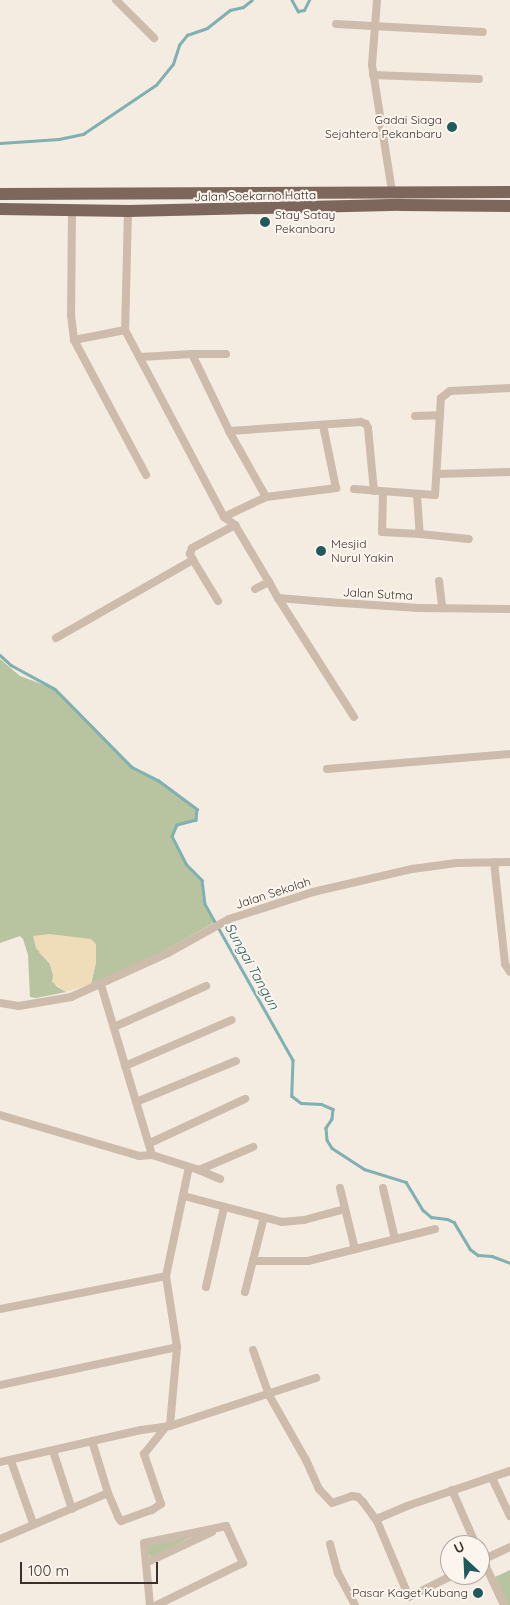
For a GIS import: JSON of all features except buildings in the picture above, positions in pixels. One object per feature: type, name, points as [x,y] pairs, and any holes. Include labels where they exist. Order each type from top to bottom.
[{"type":"main road","name":"Jalan Soekarno Hatta","points":[[0,194],[510,192]]},
{"type":"main road","points":[[266,193],[267,209]]},
{"type":"main road","name":"Jalan Soekarno Hatta","points":[[0,209],[128,211],[401,205],[510,206]]},
{"type":"street","points":[[116,0],[154,38]]},
{"type":"street","points":[[377,0],[374,26],[373,75],[392,191]]},
{"type":"street","points":[[336,24],[483,32]]},
{"type":"street","points":[[373,75],[479,79]]},
{"type":"street","points":[[72,210],[71,315],[74,340],[146,475]]},
{"type":"street","points":[[128,211],[125,330],[224,517],[235,525],[278,598],[354,717]]},
{"type":"street","points":[[74,340],[125,330]]},
{"type":"street","points":[[192,354],[229,431],[266,497]]},
{"type":"street","points":[[140,357],[226,354]]},
{"type":"street","points":[[354,489],[435,495],[441,398],[444,394],[468,389],[510,388]]},
{"type":"street","points":[[415,416],[440,415]]},
{"type":"street","points":[[224,517],[266,497],[336,488],[323,424]]},
{"type":"street","points":[[229,431],[323,424],[366,424],[379,492],[382,532],[469,539]]},
{"type":"street","points":[[437,474],[510,472]]},
{"type":"street","points":[[417,495],[420,534]]},
{"type":"street","points":[[218,601],[190,554],[192,548],[235,525]]},
{"type":"street","points":[[56,638],[193,560]]},
{"type":"street","points":[[439,581],[442,607]]},
{"type":"street","points":[[255,588],[269,582]]},
{"type":"street","name":"Jalan Sutma","points":[[278,598],[400,607],[510,608]]},
{"type":"street","points":[[327,769],[510,754]]},
{"type":"street","points":[[494,862],[505,964],[510,972]]},
{"type":"street","name":"Jalan Sekolah","points":[[0,1004],[19,1006],[71,997],[168,952],[229,919],[313,892],[383,875],[457,863],[510,862]]},
{"type":"street","points":[[101,984],[124,1066],[150,1142],[152,1155]]},
{"type":"street","points":[[114,1027],[206,986]]},
{"type":"street","points":[[124,1066],[232,1020]]},
{"type":"street","points":[[136,1102],[236,1061]]},
{"type":"street","points":[[150,1142],[246,1099]]},
{"type":"street","points":[[0,1115],[138,1156],[152,1155],[199,1170],[220,1180]]},
{"type":"street","points":[[199,1170],[254,1147]]},
{"type":"street","points":[[92,1441],[108,1493],[121,1521],[132,1518],[161,1504],[144,1454],[168,1427],[177,1347],[166,1276],[189,1167]]},
{"type":"street","points":[[340,1188],[355,1249]]},
{"type":"street","points":[[383,1188],[394,1239]]},
{"type":"street","points":[[184,1196],[282,1222],[304,1220],[345,1209]]},
{"type":"street","points":[[206,1287],[224,1207]]},
{"type":"street","points":[[245,1292],[264,1217]]},
{"type":"street","points":[[253,1261],[308,1260],[435,1229]]},
{"type":"street","points":[[0,1309],[166,1276]]},
{"type":"street","points":[[0,1385],[177,1347]]},
{"type":"street","points":[[252,1350],[269,1395],[325,1498],[332,1503],[352,1496],[358,1497],[377,1521],[409,1597],[440,1582]]},
{"type":"street","points":[[0,1462],[92,1441],[168,1427],[316,1378]]},
{"type":"street","points":[[53,1451],[72,1509]]},
{"type":"street","points":[[11,1460],[33,1523]]},
{"type":"street","points":[[377,1521],[379,1518],[452,1490],[510,1471]]},
{"type":"street","points":[[492,1478],[510,1516]]},
{"type":"street","points":[[452,1490],[472,1535]]},
{"type":"street","points":[[0,1539],[33,1523],[108,1493]]},
{"type":"street","points":[[150,1605],[144,1543],[226,1526]]},
{"type":"street","points":[[146,1563],[226,1526]]},
{"type":"street","points":[[157,1605],[243,1563],[226,1526]]},
{"type":"street","points":[[330,1544],[338,1573],[355,1605]]},
{"type":"street","points":[[490,1555],[510,1547]]},
{"type":"street","points":[[490,1576],[504,1605]]},
{"type":"green space","points":[[0,659],[20,676],[55,689],[132,767],[158,780],[197,809],[196,820],[177,825],[172,836],[186,864],[202,880],[205,904],[215,922],[157,955],[91,984],[96,962],[39,952],[50,964],[56,986],[66,992],[36,998],[30,997],[28,955],[23,939],[20,936],[0,943]]},
{"type":"green space","points":[[191,1537],[159,1554],[150,1558],[147,1546]]},
{"type":"green space","points":[[510,1570],[510,1605],[508,1605],[495,1577]]},
{"type":"sand","points":[[50,934],[91,939],[96,944],[96,962],[91,984],[66,992],[52,982],[53,974],[50,964],[36,948],[33,936]]},
{"type":"waterway","points":[[0,143],[59,139],[83,134],[156,85],[173,64],[179,45],[187,35],[207,28],[230,10],[243,7],[252,0]]},
{"type":"waterway","points":[[292,0],[298,11],[304,10],[309,0]]},
{"type":"waterway","name":"Sungai Tangun","points":[[0,655],[11,665],[55,689],[132,767],[158,780],[197,809],[196,820],[177,825],[172,836],[186,864],[202,880],[205,904],[293,1060],[292,1096],[301,1103],[321,1104],[333,1109],[332,1119],[326,1128],[327,1140],[332,1148],[364,1169],[406,1182],[423,1210],[431,1217],[454,1222],[470,1249],[478,1255],[492,1256],[510,1263]]},
{"type":"place","name":"Gadai Siaga Sejahtera Pekanbaru","points":[[452,127]]},
{"type":"place","name":"Stay Satay Pekanbaru","points":[[265,222]]},
{"type":"place","name":"Mesjid Nurul Yakin","points":[[321,551]]},
{"type":"place","name":"Pasar Kaget Kubang","points":[[478,1593]]}]
